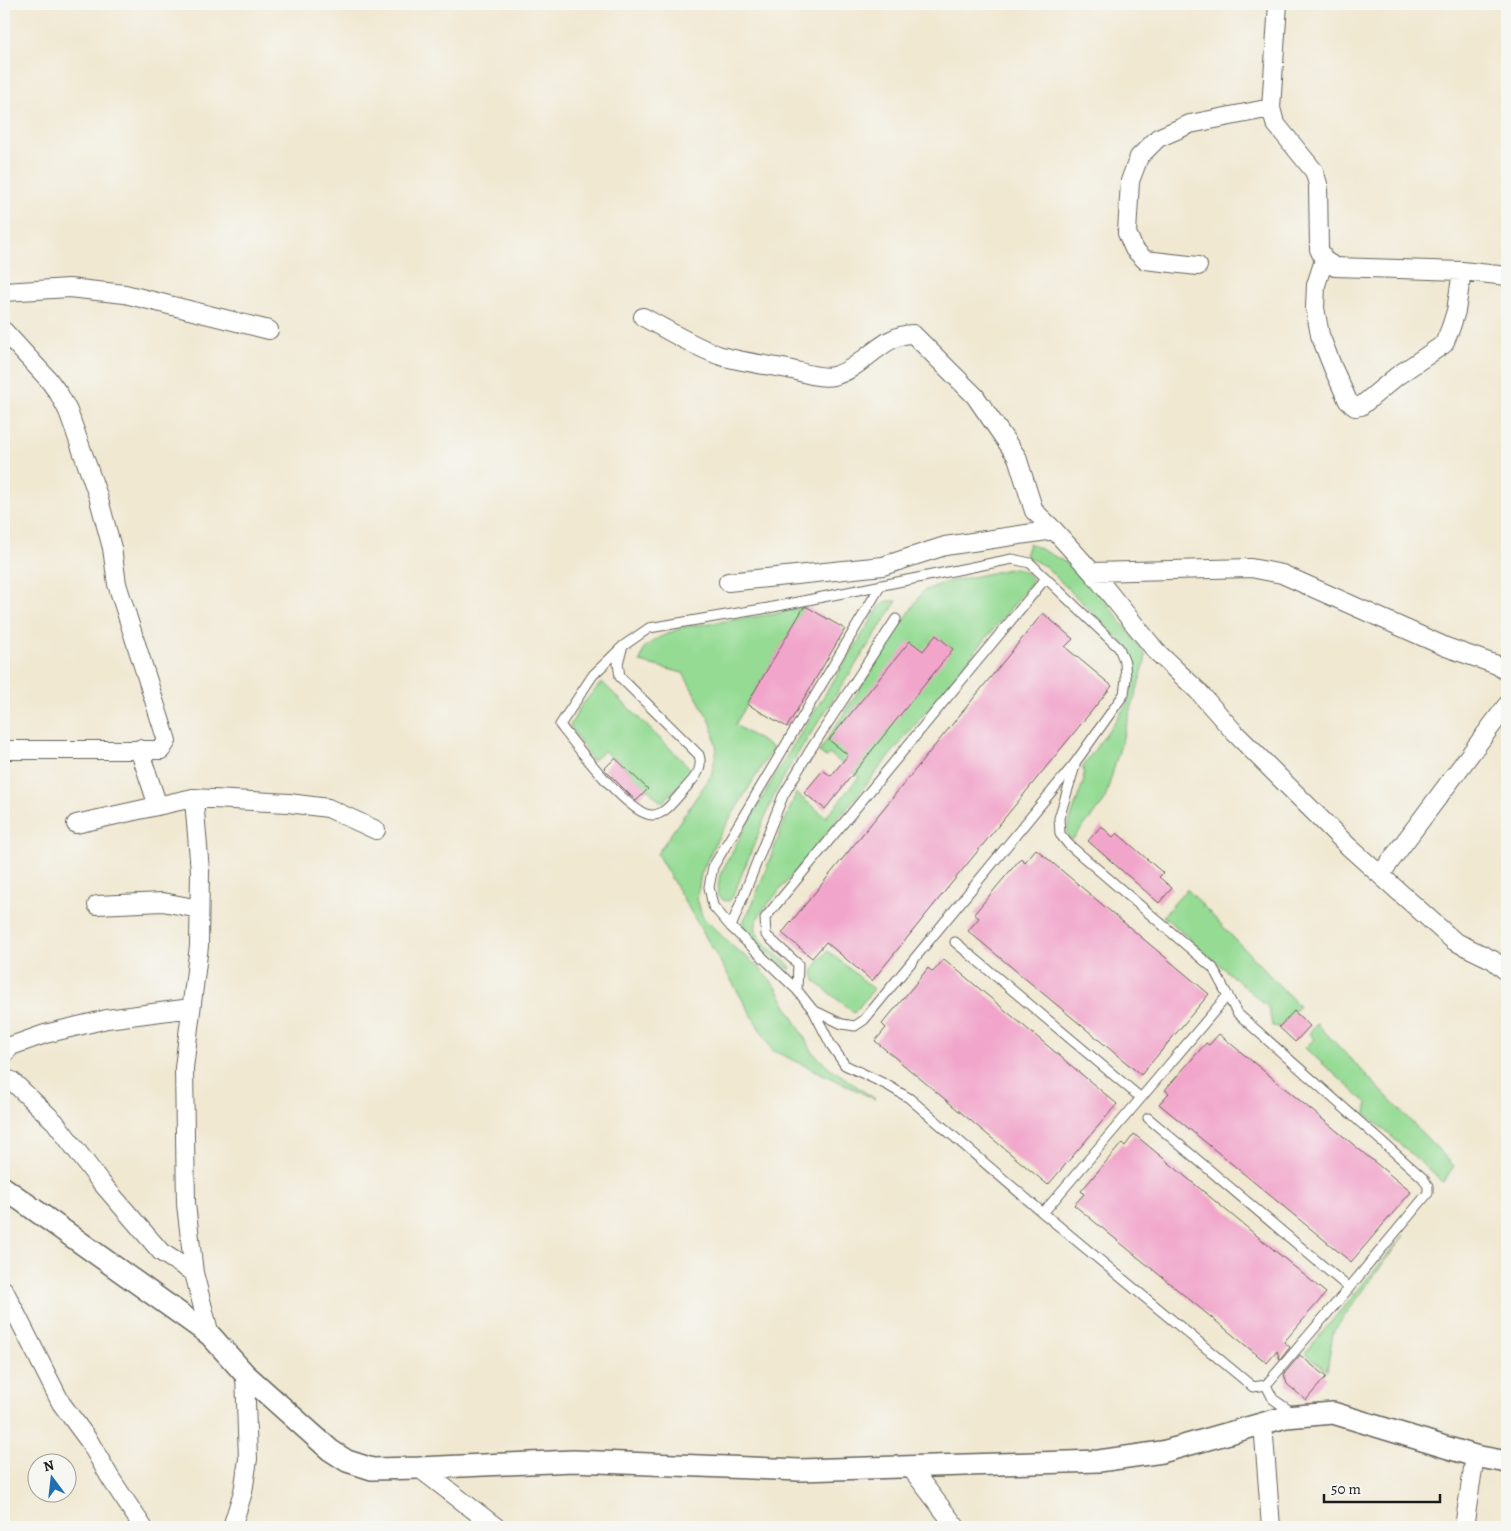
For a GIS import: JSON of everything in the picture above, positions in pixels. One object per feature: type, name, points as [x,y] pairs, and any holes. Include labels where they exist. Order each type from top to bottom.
[{"type":"street","points":[[1278,4],[1271,108],[1275,123],[1314,171],[1318,184],[1320,249],[1324,260],[1335,267],[1462,271],[1507,276]]},
{"type":"street","points":[[1198,266],[1146,260],[1134,249],[1127,233],[1130,181],[1139,157],[1158,138],[1190,124],[1271,108]]},
{"type":"street","points":[[1324,260],[1316,285],[1315,308],[1320,335],[1348,401],[1355,407],[1361,406],[1397,376],[1444,344],[1456,311],[1462,271]]},
{"type":"street","points":[[4,292],[70,288],[125,294],[269,330]]},
{"type":"street","points":[[643,317],[688,341],[720,355],[817,375],[833,376],[849,368],[895,338],[903,334],[913,334],[975,396],[1017,457],[1034,511],[1092,572],[1156,651],[1198,690],[1235,733],[1342,840],[1380,875],[1454,941],[1493,960],[1507,972]]},
{"type":"street","points":[[4,331],[48,379],[68,410],[98,496],[112,548],[117,584],[167,741],[161,750],[4,750]]},
{"type":"street","points":[[728,582],[883,566],[945,546],[1054,530]]},
{"type":"street","points":[[1092,572],[1251,568],[1282,574],[1446,647],[1497,665],[1507,672]]},
{"type":"street","points":[[1380,875],[1507,705]]},
{"type":"street","points":[[140,749],[158,806]]},
{"type":"street","points":[[193,798],[196,811],[199,863],[199,946],[184,1068],[186,1204],[194,1273],[210,1335]]},
{"type":"street","points":[[76,824],[193,798],[290,803],[328,808],[376,830]]},
{"type":"street","points":[[98,905],[164,902],[199,909]]},
{"type":"street","points":[[4,1054],[11,1046],[45,1034],[107,1019],[191,1008]]},
{"type":"street","points":[[4,1078],[12,1081],[55,1122],[99,1180],[161,1252],[194,1273]]},
{"type":"street","points":[[4,1188],[210,1335],[245,1374],[330,1450],[347,1461],[372,1468],[419,1468],[573,1461],[800,1470],[1099,1461],[1162,1452],[1286,1417],[1333,1413],[1475,1456],[1507,1462]]},
{"type":"street","points":[[4,1290],[62,1404],[89,1441],[111,1479],[143,1527]]},
{"type":"street","points":[[232,1527],[243,1492],[248,1459],[245,1374]]},
{"type":"street","points":[[1263,1424],[1271,1527]]},
{"type":"street","points":[[1464,1527],[1475,1456]]},
{"type":"street","points":[[910,1467],[956,1527]]},
{"type":"street","points":[[419,1468],[496,1527]]},
{"type":"lane","points":[[623,646],[618,663],[620,677],[699,755],[702,764],[698,773],[667,808],[654,815],[640,812],[595,770],[560,726],[592,675],[623,646],[649,628],[768,608],[1012,560],[1030,563],[1119,648],[1125,663],[1126,679],[1124,694],[1075,763],[864,1020],[855,1026],[842,1024],[813,1010]]},
{"type":"lane","points":[[797,990],[798,964],[766,935],[765,918],[1046,578]]},
{"type":"lane","points":[[881,585],[713,866],[709,887],[713,906],[731,927],[797,990],[813,1010],[831,1045],[846,1065],[909,1098],[1043,1213],[1253,1387],[1266,1385],[1428,1193],[1428,1186],[1423,1178],[1237,1013],[1213,968],[1068,844],[1060,834],[1059,818],[1075,763]]},
{"type":"lane","points":[[731,927],[784,796],[809,752],[896,619]]},
{"type":"lane","points":[[955,942],[1141,1098]]},
{"type":"lane","points":[[1043,1213],[1228,995]]},
{"type":"lane","points":[[1148,1118],[1349,1288]]},
{"type":"lane","points":[[1266,1385],[1273,1399],[1297,1416]]},
{"type":"green space","points":[[1029,543],[1084,572],[1145,654],[1145,662],[1104,802],[1072,840],[1068,837],[1067,829],[1084,780],[1083,766],[1128,703],[1134,676],[1132,660],[1128,649],[1120,640],[1045,566],[1025,556]]},
{"type":"green space","points":[[1014,568],[1025,572],[1033,581],[760,914],[756,925],[757,934],[771,950],[791,967],[789,970],[746,933],[744,923],[796,793],[826,817],[859,777],[830,754],[826,757],[819,752],[923,591],[944,583]]},
{"type":"green space","points":[[887,601],[897,601],[791,764],[774,795],[733,896],[729,901],[723,900],[717,894],[720,875],[741,835],[781,765],[880,606]]},
{"type":"green space","points":[[805,606],[735,725],[773,748],[715,843],[701,874],[697,898],[702,916],[732,946],[759,967],[776,987],[813,1053],[830,1068],[875,1099],[772,1050],[657,854],[711,776],[717,750],[711,723],[683,673],[640,662],[644,648],[656,639],[683,627],[775,614]]},
{"type":"green space","points":[[602,682],[693,771],[662,803],[615,758],[613,760],[604,751],[592,761],[570,726],[580,707]]},
{"type":"green space","points":[[1187,889],[1299,1006],[1279,1027],[1272,1026],[1269,1008],[1163,916]]},
{"type":"green space","points":[[828,951],[874,989],[854,1013],[816,982],[813,973],[814,969]]},
{"type":"green space","points":[[1317,1024],[1454,1166],[1443,1182],[1366,1114],[1367,1103],[1305,1048],[1314,1039],[1309,1033]]},
{"type":"green space","points":[[1404,1235],[1333,1332],[1327,1371],[1305,1353]]},
{"type":"building","points":[[804,607],[845,629],[787,727],[747,704]]},
{"type":"building","points":[[1043,613],[1073,639],[1065,647],[1112,686],[872,981],[826,942],[812,958],[782,933]]},
{"type":"building","points":[[936,635],[953,649],[825,809],[804,793],[823,770],[831,776],[848,755],[829,740],[910,641],[923,651]]},
{"type":"building","points":[[615,758],[648,789],[636,801],[604,769]]},
{"type":"building","points":[[1101,826],[1113,837],[1117,833],[1163,873],[1159,877],[1172,888],[1159,903],[1088,841]]},
{"type":"building","points":[[1036,849],[1209,994],[1141,1075],[968,931],[979,918],[974,914],[1021,858],[1025,862]]},
{"type":"building","points":[[944,959],[1117,1104],[1048,1185],[875,1041],[886,1028],[882,1024],[928,968],[933,972]]},
{"type":"building","points":[[1294,1011],[1310,1026],[1295,1042],[1279,1027]]},
{"type":"building","points":[[1219,1034],[1411,1192],[1351,1262],[1159,1104],[1169,1093],[1165,1090],[1206,1043],[1209,1045]]},
{"type":"building","points":[[1134,1134],[1326,1293],[1284,1342],[1290,1347],[1280,1360],[1277,1351],[1267,1363],[1074,1205],[1084,1194],[1081,1191],[1122,1143],[1125,1146]]},
{"type":"building","points":[[1300,1355],[1326,1377],[1306,1400],[1287,1384],[1284,1374]]}]
